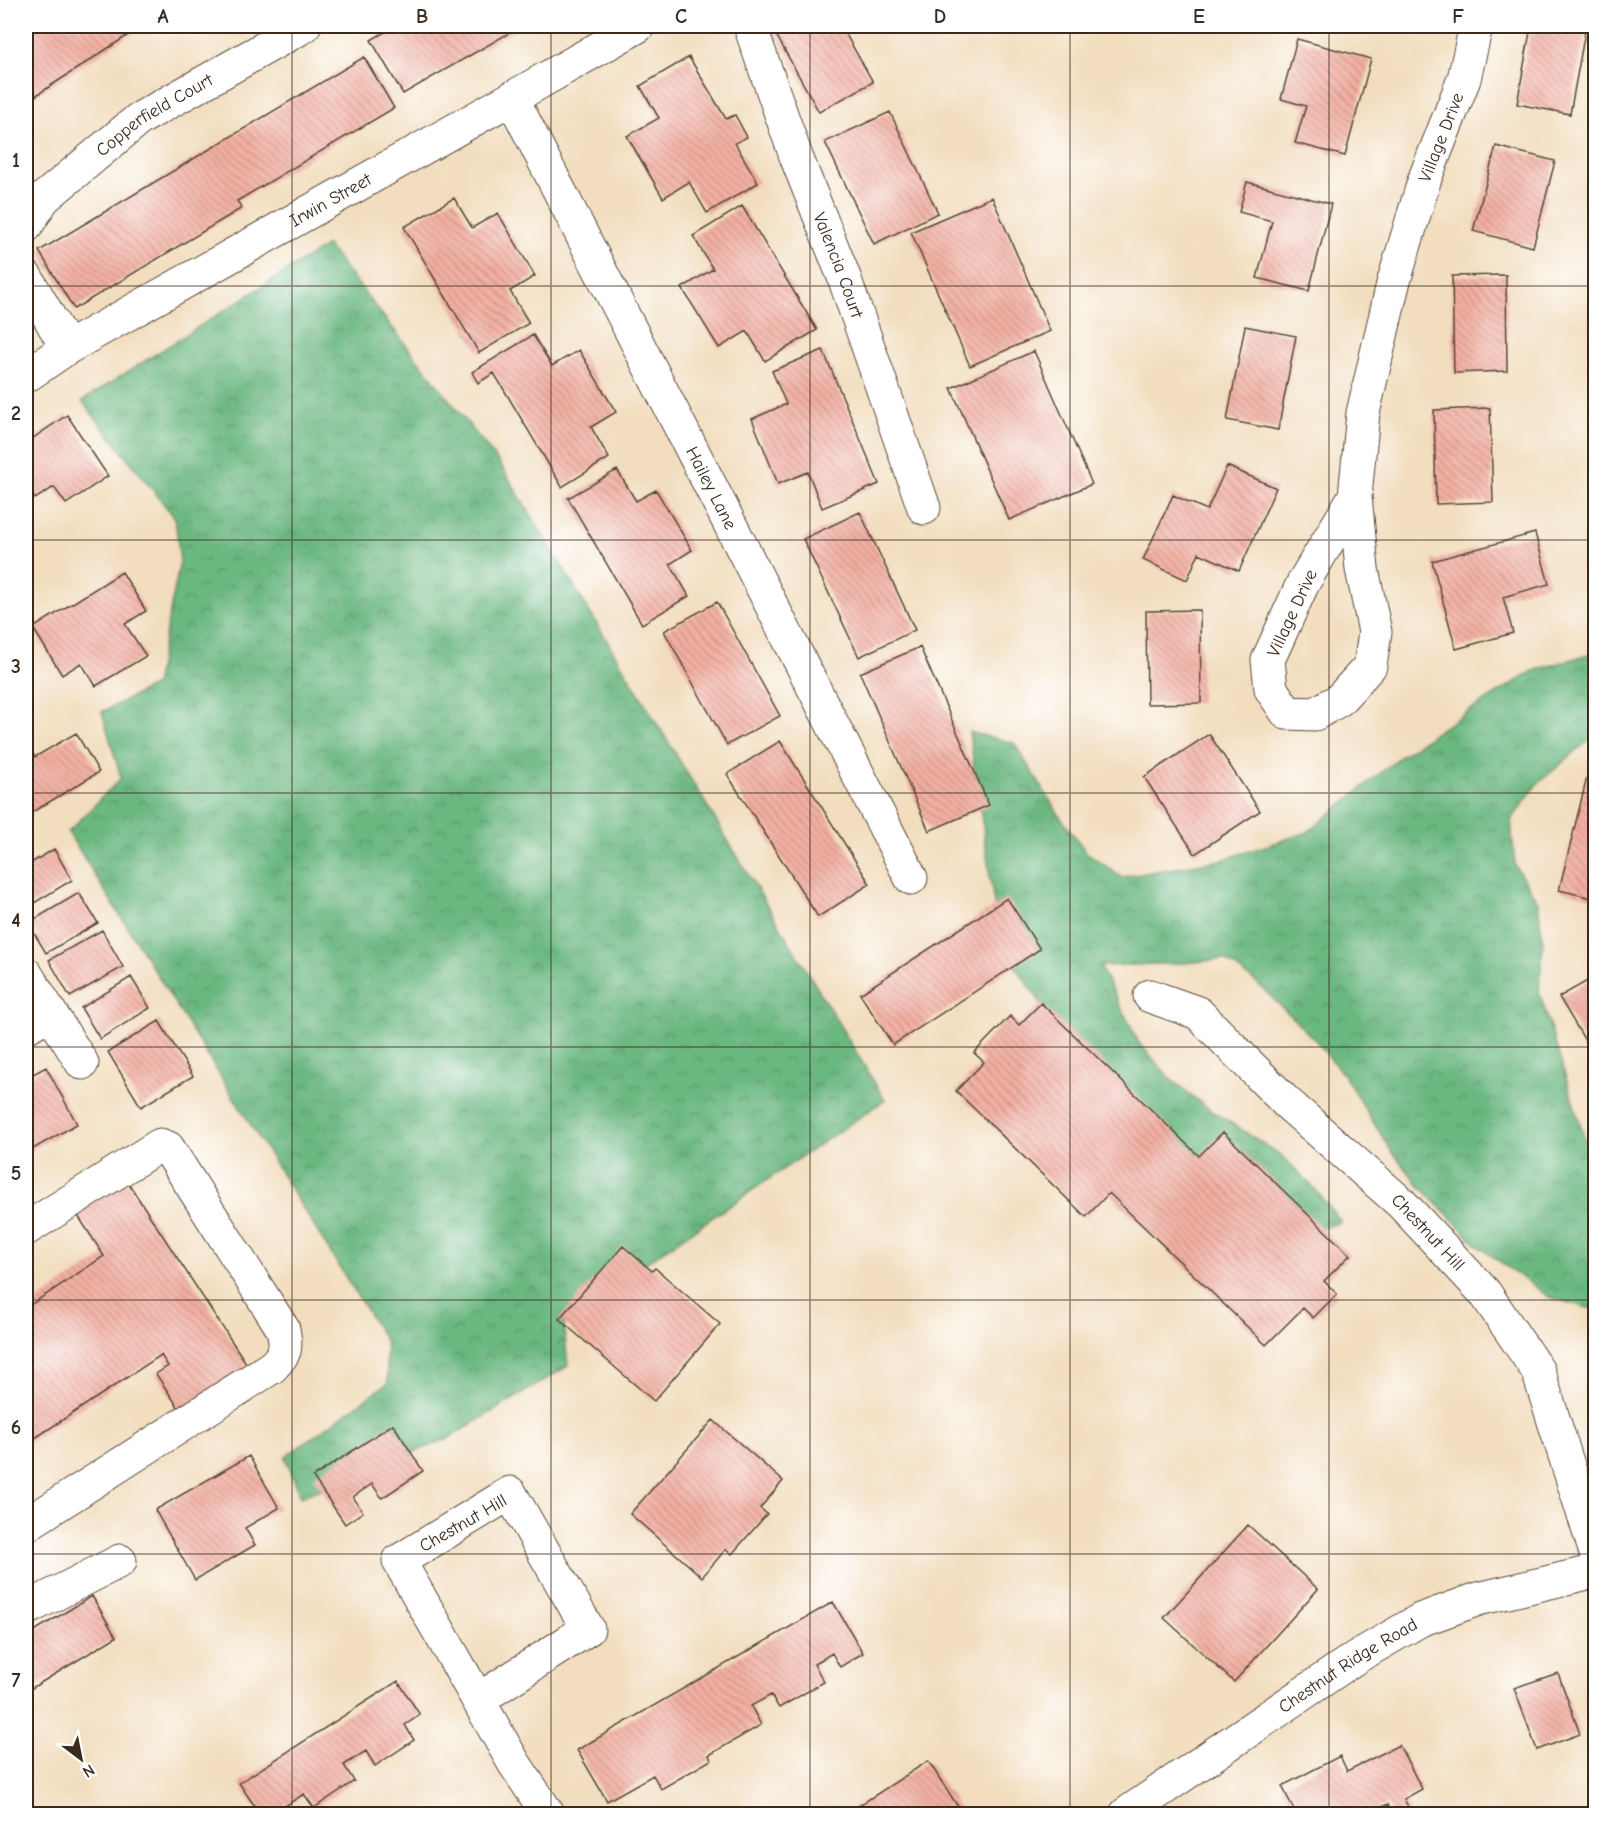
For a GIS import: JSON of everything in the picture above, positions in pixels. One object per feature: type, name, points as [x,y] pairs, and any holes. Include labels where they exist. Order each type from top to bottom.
[{"type":"street","name":"Copperfield Court","points":[[26,226],[44,198],[139,119],[304,26]]},
{"type":"street","name":"Irwin Street","points":[[26,376],[67,348],[638,26]]},
{"type":"street","name":"Valencia Court","points":[[750,26],[797,159],[844,277],[924,508]]},
{"type":"street","name":"Village Drive","points":[[1355,496],[1303,583],[1268,660],[1271,690],[1287,713],[1315,714],[1339,700],[1371,666],[1375,632],[1362,570],[1355,496],[1363,413],[1393,284],[1425,178],[1464,79],[1476,26]]},
{"type":"street","name":"Hailey Lane","points":[[512,98],[910,878]]},
{"type":"street","points":[[26,277],[67,348]]},
{"type":"street","points":[[26,974],[38,1020],[82,1063]]},
{"type":"street","name":"Chestnut Hill","points":[[1150,996],[1198,1013],[1286,1102],[1401,1203],[1485,1293],[1538,1371],[1596,1553]]},
{"type":"street","points":[[26,1229],[160,1145],[168,1148],[283,1329],[286,1344],[283,1356],[272,1367],[26,1525]]},
{"type":"street","name":"Chestnut Hill","points":[[478,1700],[588,1629],[510,1493],[399,1561],[478,1700],[514,1763],[548,1815]]},
{"type":"street","points":[[26,1609],[120,1561]]},
{"type":"street","name":"Chestnut Ridge Road","points":[[1126,1815],[1355,1658],[1420,1620],[1478,1599],[1596,1571]]},
{"type":"green space","points":[[327,245],[500,464],[885,1100],[563,1319],[568,1366],[447,1439],[301,1497],[285,1457],[388,1383],[385,1340],[68,832],[121,778],[102,712],[155,685],[180,562],[175,518],[82,401]]},
{"type":"green space","points":[[1595,652],[1595,735],[1536,785],[1511,821],[1515,866],[1538,902],[1543,944],[1539,991],[1595,1172],[1595,1307],[1592,1309],[1549,1297],[1478,1246],[1419,1185],[1390,1149],[1345,1077],[1318,1043],[1257,983],[1224,959],[1100,966],[1139,1043],[1171,1079],[1206,1107],[1281,1155],[1314,1188],[1341,1222],[1301,1235],[1227,1183],[1058,1027],[1000,945],[969,732],[1014,743],[1061,818],[1086,852],[1122,877],[1222,860],[1308,832],[1401,756],[1533,671]]},
{"type":"building","points":[[27,26],[142,26],[26,102]]},
{"type":"building","points":[[395,26],[521,26],[403,94],[371,40]]},
{"type":"building","points":[[784,26],[841,26],[873,82],[819,112],[774,31]]},
{"type":"building","points":[[1531,26],[1586,26],[1570,114],[1517,104]]},
{"type":"building","points":[[1297,39],[1371,59],[1345,156],[1295,143],[1306,106],[1281,99]]},
{"type":"building","points":[[364,57],[394,108],[237,201],[242,208],[74,309],[39,251]]},
{"type":"building","points":[[689,57],[726,119],[735,115],[747,137],[735,143],[758,183],[707,213],[689,182],[663,198],[627,136],[659,118],[640,86]]},
{"type":"building","points":[[890,112],[938,213],[874,244],[825,142]]},
{"type":"building","points":[[1496,146],[1555,161],[1533,247],[1473,231]]},
{"type":"building","points":[[1247,182],[1331,204],[1309,291],[1257,278],[1272,221],[1239,212]]},
{"type":"building","points":[[992,197],[1050,331],[970,366],[911,232]]},
{"type":"building","points":[[454,198],[472,228],[498,213],[535,276],[510,291],[529,323],[479,353],[404,227]]},
{"type":"building","points":[[742,206],[817,330],[765,361],[747,331],[719,348],[682,288],[713,269],[693,236]]},
{"type":"building","points":[[1506,275],[1507,371],[1454,373],[1452,276]]},
{"type":"building","points":[[1245,326],[1296,336],[1278,430],[1227,420]]},
{"type":"building","points":[[533,335],[552,366],[579,350],[616,412],[591,427],[609,458],[562,487],[494,373],[478,383],[472,372]]},
{"type":"building","points":[[823,350],[879,484],[822,508],[808,472],[778,484],[752,419],[786,404],[772,371]]},
{"type":"building","points":[[1034,351],[1092,484],[1009,520],[951,388]]},
{"type":"building","points":[[1490,408],[1493,502],[1436,504],[1434,410]]},
{"type":"building","points":[[67,415],[108,476],[66,504],[54,487],[35,499],[26,485],[26,443]]},
{"type":"building","points":[[1227,466],[1276,488],[1239,571],[1199,553],[1187,580],[1143,560],[1173,495],[1207,510]]},
{"type":"building","points":[[617,470],[636,501],[656,490],[692,550],[670,564],[689,596],[642,624],[568,498]]},
{"type":"building","points":[[860,512],[915,630],[859,657],[803,539]]},
{"type":"building","points":[[1535,533],[1549,584],[1503,597],[1513,633],[1456,649],[1432,561]]},
{"type":"building","points":[[122,572],[146,611],[125,624],[146,656],[96,686],[81,663],[62,675],[33,628]]},
{"type":"building","points":[[717,602],[780,716],[727,745],[664,631]]},
{"type":"building","points":[[1200,610],[1201,703],[1147,704],[1146,611]]},
{"type":"building","points":[[920,647],[989,805],[929,831],[860,673]]},
{"type":"building","points":[[76,733],[99,772],[26,816],[26,746],[35,757]]},
{"type":"building","points":[[1209,734],[1260,811],[1195,854],[1144,777]]},
{"type":"building","points":[[780,741],[870,884],[818,917],[727,774]]},
{"type":"building","points":[[1596,746],[1596,899],[1559,890]]},
{"type":"building","points":[[54,849],[72,880],[26,908],[26,866]]},
{"type":"building","points":[[79,893],[98,923],[46,953],[28,923]]},
{"type":"building","points":[[1007,898],[1040,949],[893,1045],[860,994]]},
{"type":"building","points":[[102,930],[123,967],[70,997],[49,960]]},
{"type":"building","points":[[1596,976],[1596,1059],[1559,997]]},
{"type":"building","points":[[131,977],[150,1008],[100,1039],[81,1008]]},
{"type":"building","points":[[1041,1003],[1199,1156],[1223,1132],[1350,1255],[1324,1281],[1337,1294],[1313,1318],[1303,1308],[1266,1345],[1109,1193],[1086,1217],[956,1091],[984,1062],[974,1053],[1010,1016],[1019,1025]]},
{"type":"building","points":[[159,1021],[193,1076],[141,1107],[108,1052]]},
{"type":"building","points":[[46,1067],[77,1124],[26,1153],[26,1078]]},
{"type":"building","points":[[123,1175],[248,1366],[180,1410],[156,1374],[168,1366],[161,1355],[26,1444],[26,1308],[104,1256],[73,1208]]},
{"type":"building","points":[[623,1246],[652,1271],[655,1268],[720,1324],[654,1401],[559,1319]]},
{"type":"building","points":[[713,1420],[783,1481],[760,1508],[767,1514],[732,1554],[726,1549],[702,1577],[630,1514]]},
{"type":"building","points":[[393,1424],[423,1471],[382,1498],[372,1484],[353,1497],[363,1512],[345,1524],[313,1477]]},
{"type":"building","points":[[249,1456],[279,1508],[245,1528],[255,1545],[195,1580],[155,1510]]},
{"type":"building","points":[[1248,1525],[1318,1589],[1234,1682],[1164,1618]]},
{"type":"building","points":[[92,1596],[116,1637],[27,1691],[26,1636]]},
{"type":"building","points":[[833,1602],[863,1653],[840,1667],[832,1653],[814,1664],[824,1682],[779,1708],[771,1695],[751,1706],[761,1725],[709,1755],[711,1760],[661,1789],[653,1775],[607,1801],[577,1750]]},
{"type":"building","points":[[1558,1673],[1580,1734],[1537,1750],[1514,1688]]},
{"type":"building","points":[[398,1681],[420,1715],[405,1725],[414,1740],[375,1766],[366,1751],[344,1765],[354,1781],[314,1808],[304,1794],[280,1809],[284,1814],[260,1814],[239,1783]]},
{"type":"building","points":[[1399,1745],[1422,1789],[1404,1799],[1410,1811],[1402,1814],[1393,1814],[1388,1804],[1367,1814],[1296,1814],[1282,1786],[1340,1756],[1347,1771]]},
{"type":"building","points":[[928,1761],[963,1814],[846,1814]]}]
